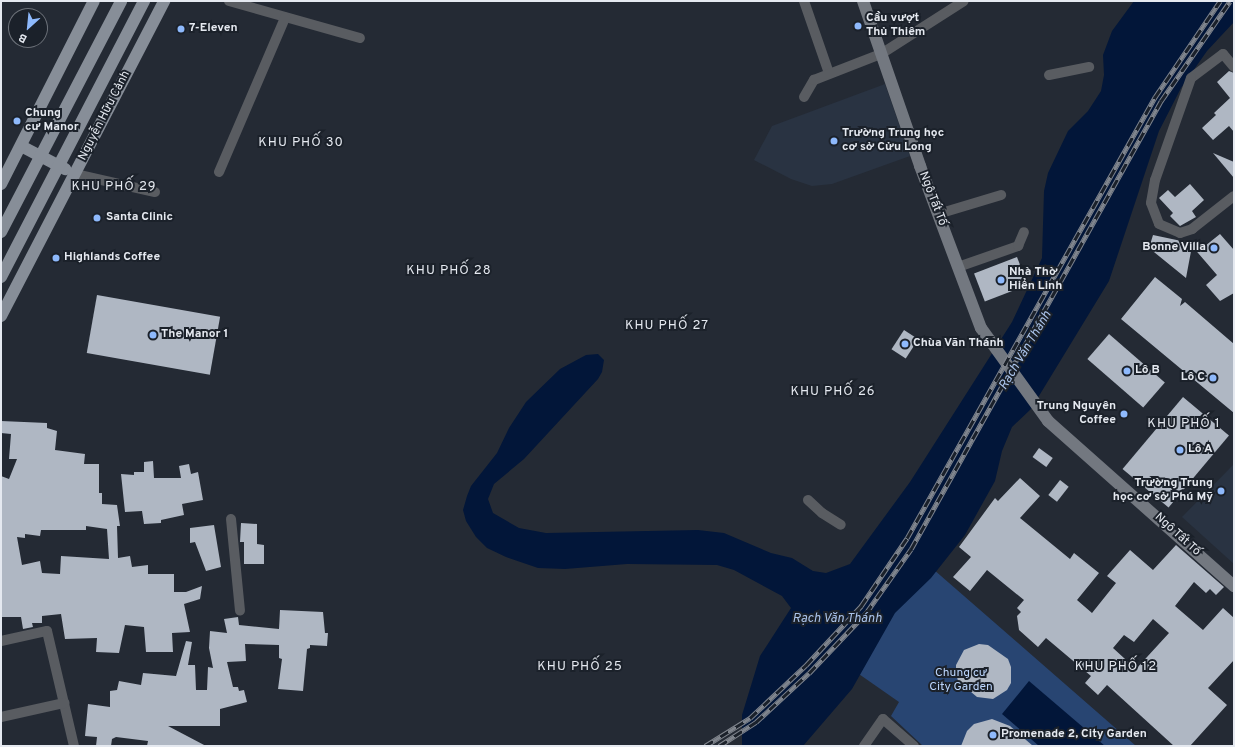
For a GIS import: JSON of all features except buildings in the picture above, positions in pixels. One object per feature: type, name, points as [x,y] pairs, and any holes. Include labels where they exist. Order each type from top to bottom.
[{"type":"main road","points":[[1,184],[94,1]]},
{"type":"main road","points":[[1,232],[121,1]]},
{"type":"main road","name":"Nguyễn Hữu Cảnh","points":[[1,277],[144,1]]},
{"type":"main road","name":"Nguyễn Hữu Cảnh","points":[[1,316],[164,1]]},
{"type":"main road","points":[[21,146],[75,174]]},
{"type":"street","points":[[229,1],[360,38]]},
{"type":"street","points":[[804,1],[829,73]]},
{"type":"street","name":"Ngô Tất Tố","points":[[862,1],[938,214],[981,328],[1048,421],[1234,586]]},
{"type":"street","points":[[804,97],[814,80],[881,54],[964,1]]},
{"type":"street","points":[[219,172],[285,18]]},
{"type":"street","points":[[1234,67],[1223,54],[1191,78],[1155,180],[1151,203],[1159,224],[1180,233],[1192,229],[1234,196]]},
{"type":"street","points":[[1049,75],[1089,67]]},
{"type":"street","points":[[75,174],[155,192]]},
{"type":"street","points":[[938,214],[1001,195]]},
{"type":"street","points":[[958,267],[1018,246],[1024,232]]},
{"type":"street","points":[[808,500],[822,513],[841,525]]},
{"type":"street","points":[[231,519],[240,611]]},
{"type":"street","points":[[1,641],[47,631],[74,746]]},
{"type":"street","points":[[1,717],[64,703]]},
{"type":"street","points":[[864,746],[883,719],[914,746]]},
{"type":"shaded area","name":"Trường Trung học cơ sở Cửu Long","points":[[885,84],[910,156],[832,184],[812,186],[791,179],[754,160],[772,126]]},
{"type":"shaded area","name":"Trường Trung học cơ sở Phú Mỹ","points":[[1234,464],[1234,564],[1182,517]]},
{"type":"green space","name":"Chung cư City Garden","points":[[933,569],[1136,746],[923,746],[891,716],[899,702],[846,665]]},
{"type":"water","name":"Rạch Văn Thánh","points":[[1134,1],[1234,1],[1234,22],[1207,51],[1181,88],[1159,131],[1109,281],[1031,409],[1012,427],[1002,451],[995,481],[965,535],[931,578],[895,613],[852,689],[803,746],[742,746],[742,715],[760,656],[791,608],[782,596],[734,570],[717,565],[627,564],[565,569],[538,568],[506,557],[487,548],[476,537],[466,521],[463,510],[467,496],[471,486],[497,453],[509,428],[526,402],[560,369],[586,355],[598,354],[604,360],[602,372],[598,379],[524,459],[494,484],[488,499],[493,513],[519,528],[546,533],[698,530],[724,533],[771,553],[792,558],[813,571],[826,573],[850,564],[910,482],[1012,322],[1042,258],[1044,191],[1048,173],[1068,131],[1088,111],[1101,91],[1104,75],[1103,55],[1112,31]]},
{"type":"water","points":[[1029,681],[1105,746],[1039,746],[1002,714]]},
{"type":"railway","points":[[705,746],[750,718],[806,665],[861,606],[907,538],[1155,97],[1220,1]]},
{"type":"railway","points":[[719,746],[756,722],[809,673],[866,613],[911,549],[1161,101],[1230,1]]},
{"type":"place","name":"Cầu vượt Thủ Thiêm","points":[[858,26]]},
{"type":"place","name":"7-Eleven","points":[[181,29]]},
{"type":"place","name":"Chung cư Manor","points":[[17,121]]},
{"type":"place","name":"Trường Trung học cơ sở Cửu Long","points":[[834,141]]},
{"type":"place","name":"Santa Clinic","points":[[97,218]]},
{"type":"place","name":"Bonne Villa","points":[[1214,248]]},
{"type":"place","name":"Highlands Coffee","points":[[56,258]]},
{"type":"place","name":"Nhà Thờ Hiển Linh","points":[[1001,280]]},
{"type":"place","name":"The Manor 1","points":[[153,335]]},
{"type":"place","name":"Chùa Văn Thánh","points":[[905,344]]},
{"type":"place","name":"Lô B","points":[[1127,371]]},
{"type":"place","name":"Lô C","points":[[1213,378]]},
{"type":"place","name":"Trung Nguyên Coffee","points":[[1124,414]]},
{"type":"place","name":"Lô A","points":[[1180,450]]},
{"type":"place","name":"Trường Trung học cơ sở Phú Mỹ","points":[[1221,491]]},
{"type":"place","name":"Promenade 2, City Garden","points":[[993,735]]},
{"type":"district","name":"KHU PHỐ 30","points":[[301,143]]},
{"type":"district","name":"KHU PHỐ 29","points":[[114,187]]},
{"type":"district","name":"KHU PHỐ 28","points":[[449,271]]},
{"type":"district","name":"KHU PHỐ 27","points":[[667,326]]},
{"type":"district","name":"KHU PHỐ 26","points":[[833,392]]},
{"type":"district","name":"KHU PHỐ 1","points":[[1184,424]]},
{"type":"district","name":"KHU PHỐ 25","points":[[580,667]]},
{"type":"district","name":"KHU PHỐ 12","points":[[1116,667]]}]
